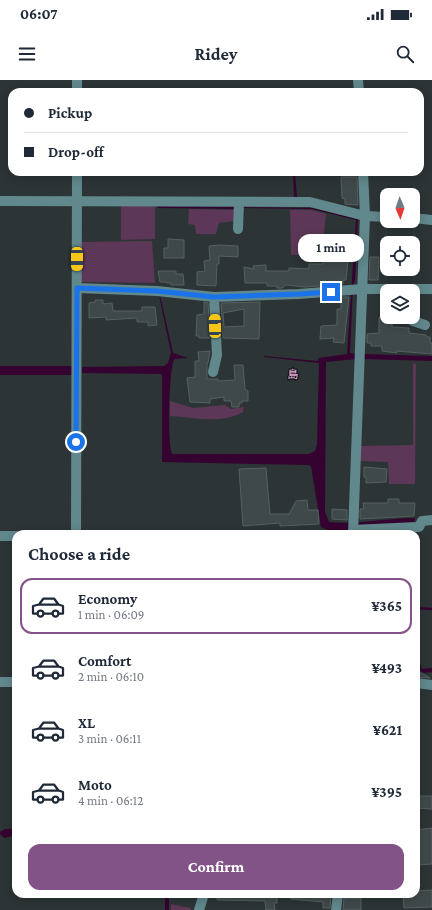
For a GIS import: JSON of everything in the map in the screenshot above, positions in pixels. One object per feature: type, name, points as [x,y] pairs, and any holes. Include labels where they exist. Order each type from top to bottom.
[{"type":"street","points":[[76,530],[78,176]]},
{"type":"street","points":[[353,530],[365,216],[363,176]]},
{"type":"street","points":[[0,201],[310,202],[365,216],[380,217]]},
{"type":"street","points":[[238,229],[239,202]]},
{"type":"street","points":[[420,219],[432,220]]},
{"type":"street","points":[[77,288],[157,291],[214,297],[380,289]]},
{"type":"street","points":[[420,290],[432,289]]},
{"type":"street","points":[[213,372],[217,355],[214,297]]},
{"type":"street","points":[[420,323],[425,325]]},
{"type":"street","points":[[379,530],[419,527],[422,521],[432,520]]},
{"type":"street","points":[[0,536],[12,536]]},
{"type":"street","points":[[0,682],[12,682]]},
{"type":"street","points":[[420,683],[432,685]]},
{"type":"street","points":[[199,910],[203,898]]},
{"type":"street","points":[[336,910],[338,898]]},
{"type":"shaded area","points":[[293,176],[295,176],[297,197],[294,197]]},
{"type":"shaded area","points":[[121,204],[155,205],[155,239],[121,240]]},
{"type":"shaded area","points":[[158,206],[235,207],[235,209],[158,208]]},
{"type":"shaded area","points":[[242,208],[313,208],[358,219],[350,353],[357,354],[357,359],[326,362],[325,512],[329,522],[350,523],[415,518],[414,522],[350,525],[348,530],[328,530],[321,527],[311,466],[308,465],[162,462],[161,374],[82,373],[82,367],[164,366],[168,363],[171,353],[160,295],[173,353],[188,358],[174,359],[172,366],[169,422],[170,447],[172,454],[309,454],[315,451],[317,444],[319,363],[264,356],[318,361],[319,358],[347,354],[356,220],[312,209]]},
{"type":"shaded area","points":[[189,209],[235,210],[235,221],[219,223],[216,234],[196,234],[195,225],[188,224]]},
{"type":"shaded area","points":[[290,210],[312,210],[326,214],[322,255],[291,255]]},
{"type":"shaded area","points":[[152,241],[155,283],[80,282],[80,242]]},
{"type":"shaded area","points":[[363,354],[432,356],[432,361],[363,359]]},
{"type":"shaded area","points":[[413,363],[416,364],[415,484],[389,484],[388,462],[358,461],[359,446],[413,445]]},
{"type":"shaded area","points":[[0,366],[72,366],[72,375],[0,375]]},
{"type":"shaded area","points":[[170,401],[193,408],[225,405],[231,409],[244,407],[243,412],[234,416],[216,419],[198,419],[170,416]]},
{"type":"shaded area","points":[[420,663],[422,669],[432,668],[432,672],[424,673],[420,671]]},
{"type":"shaded area","points":[[5,829],[12,829],[12,836],[4,838],[0,832]]},
{"type":"shaded area","points":[[165,898],[169,898],[169,910],[165,910]]},
{"type":"shaded area","points":[[171,904],[190,908],[191,910],[171,910]]},
{"type":"building","points":[[341,177],[357,177],[358,205],[345,204],[345,199],[342,198]]},
{"type":"building","points":[[168,239],[184,240],[184,258],[164,258],[164,248],[168,248]]},
{"type":"building","points":[[209,246],[238,246],[238,257],[219,256],[216,286],[197,285],[197,272],[205,271],[204,261],[210,260]]},
{"type":"building","points":[[323,252],[332,252],[332,258],[348,260],[346,280],[343,280],[343,284],[305,287],[286,285],[282,288],[277,288],[277,286],[267,286],[267,283],[245,283],[244,267],[254,269],[253,266],[266,265],[266,271],[289,271],[289,268],[309,269],[309,264],[323,264]]},
{"type":"building","points":[[370,257],[379,257],[378,280],[369,280]]},
{"type":"building","points":[[158,271],[176,271],[176,274],[183,274],[184,285],[171,285],[171,283],[160,282]]},
{"type":"building","points":[[341,297],[349,297],[344,343],[333,342],[334,338],[320,339],[321,326],[337,325],[337,309],[341,309]]},
{"type":"building","points":[[95,300],[103,300],[103,304],[112,303],[113,311],[142,311],[142,307],[155,307],[157,325],[148,326],[148,322],[137,322],[137,318],[106,320],[106,317],[89,318],[89,303],[95,302]]},
{"type":"building","points":[[204,302],[208,303],[210,338],[199,338],[199,336],[196,336],[197,315],[204,314]]},
{"type":"building","points":[[260,302],[259,339],[223,338],[221,303]],"holes":[[[244,309],[244,326],[224,327],[223,313]]]},
{"type":"building","points":[[379,317],[380,324],[392,324],[392,327],[409,328],[409,333],[426,335],[427,337],[430,337],[430,343],[432,343],[432,354],[382,351],[382,346],[371,346],[371,343],[367,343],[367,334],[379,333]]},
{"type":"building","points":[[210,351],[207,363],[207,379],[218,379],[218,381],[235,380],[234,365],[243,365],[245,389],[248,391],[248,401],[242,401],[242,403],[239,403],[239,407],[232,407],[231,401],[224,401],[224,397],[210,399],[210,403],[190,402],[187,378],[195,377],[195,361],[199,361],[198,352]]},
{"type":"building","points":[[364,467],[387,469],[386,482],[366,483],[366,477],[364,477]]},
{"type":"building","points":[[266,468],[270,514],[289,514],[296,501],[307,500],[308,510],[318,510],[319,524],[280,526],[280,523],[243,526],[239,469]]},
{"type":"building","points":[[388,499],[399,499],[399,503],[415,503],[414,516],[360,519],[360,509],[364,509],[363,503],[388,503]]},
{"type":"building","points":[[332,509],[347,510],[347,520],[332,519]]},
{"type":"building","points":[[420,673],[423,674],[430,678],[420,677]]},
{"type":"building","points":[[420,796],[432,796],[432,809],[420,808]]},
{"type":"building","points":[[432,828],[432,864],[420,865],[420,830]]},
{"type":"building","points":[[432,890],[432,907],[404,908],[403,898],[420,898],[420,891]]},
{"type":"building","points":[[217,898],[277,898],[277,903],[274,903],[275,910],[266,910],[265,901],[217,900]]},
{"type":"building","points":[[331,898],[330,908],[323,908],[323,902],[291,899]]},
{"type":"building","points":[[344,898],[361,898],[361,910],[343,910]]},
{"type":"waterway","points":[[420,608],[432,609]]},
{"type":"district","name":"島","points":[[293,374]]},
{"type":"route","points":[[76,442],[77,288],[157,291],[214,297],[331,292]]}]
